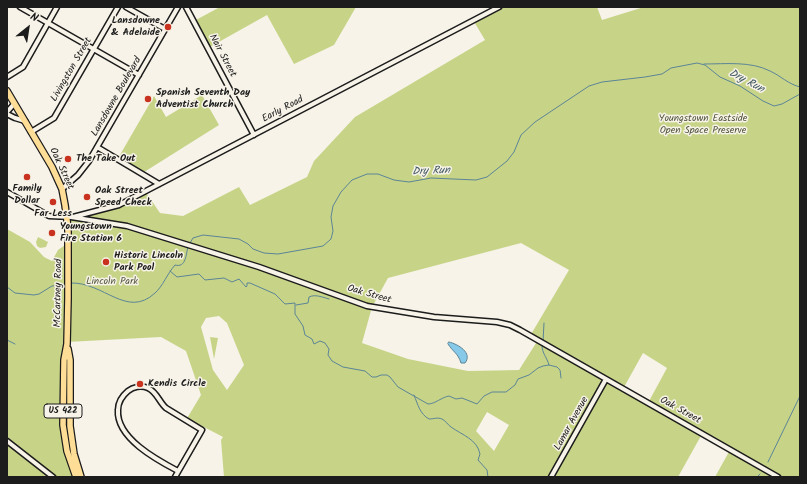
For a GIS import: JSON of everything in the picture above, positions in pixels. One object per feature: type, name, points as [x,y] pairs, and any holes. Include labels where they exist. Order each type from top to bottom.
[{"type":"highway","name":"Oak Street","points":[[7,91],[52,167],[62,189],[69,218]]},
{"type":"highway","name":"McCartney Road","points":[[69,218],[67,343],[64,360],[64,425],[67,451],[76,477]]},
{"type":"highway","name":"McCartney Road","points":[[67,343],[70,360],[71,438],[81,477]]},
{"type":"street","points":[[20,7],[139,75]]},
{"type":"street","points":[[7,77],[24,67],[57,7]]},
{"type":"street","name":"Livingston Street","points":[[31,132],[54,118],[118,7]]},
{"type":"street","points":[[126,7],[165,29]]},
{"type":"street","name":"Lansdowne Boulevard","points":[[62,189],[80,173],[97,147],[178,7]]},
{"type":"street","name":"Nair Street","points":[[186,7],[254,135]]},
{"type":"street","name":"Early Road","points":[[69,218],[119,205],[499,7]]},
{"type":"street","points":[[14,104],[7,113],[14,118],[25,121]]},
{"type":"street","points":[[97,147],[159,184]]},
{"type":"street","points":[[7,192],[47,215],[69,218]]},
{"type":"street","name":"Oak Street","points":[[69,218],[113,223],[151,233],[259,267],[368,306],[434,317],[503,324],[514,327],[778,477]]},
{"type":"street","name":"Lamar Avenue","points":[[551,477],[606,379]]},
{"type":"street","points":[[175,477],[202,430],[166,408],[148,388],[141,386],[134,387],[126,392],[121,399],[118,408],[118,416],[122,426],[127,434],[144,451],[178,471]]},
{"type":"street","points":[[7,441],[53,477]]},
{"type":"green space","points":[[220,7],[356,7],[334,45],[294,64],[267,15],[208,48],[194,21]]},
{"type":"green space","points":[[499,7],[597,7],[602,20],[644,7],[800,7],[800,477],[715,477],[730,450],[702,434],[678,477],[224,477],[221,440],[223,437],[204,427],[202,430],[186,420],[201,395],[186,351],[161,337],[67,342],[63,425],[76,477],[7,477],[7,229],[30,242],[44,257],[52,261],[58,250],[68,243],[67,217],[113,207],[145,191],[160,213],[183,216],[239,187],[250,205],[307,177],[314,161],[355,117],[485,40],[473,20]],"holes":[[[521,243],[569,270],[530,336],[538,340],[519,370],[468,371],[408,359],[362,343],[372,307],[388,278]],[[219,316],[227,323],[244,365],[227,390],[213,370],[201,327],[206,318]],[[643,353],[667,368],[648,403],[623,389]],[[487,412],[509,425],[494,451],[476,431]]]},
{"type":"green space","points":[[202,95],[219,125],[141,174],[117,160],[154,96],[166,117]]},
{"type":"green space","points":[[38,237],[48,242],[46,247],[40,248],[37,246],[36,242]]},
{"type":"green space","points":[[210,337],[218,338],[214,359]]},
{"type":"water","points":[[449,342],[460,347],[466,352],[467,359],[465,363],[461,363],[457,355],[448,344]]},
{"type":"waterway","name":"Dry Run","points":[[190,243],[193,238],[203,235],[239,239],[253,249],[264,253],[278,254],[323,246],[331,239],[333,231],[331,217],[333,206],[341,192],[352,180],[367,174],[378,174],[394,180],[409,182],[431,178],[476,180],[487,177],[507,161],[514,152],[521,135],[535,122],[589,86],[602,82],[662,74],[671,68],[697,63],[705,65],[720,77],[740,86],[763,101],[774,106],[782,104],[800,94]]},
{"type":"waterway","points":[[704,64],[746,64],[755,66],[770,71],[800,87]]},
{"type":"waterway","name":"Dry Run","points":[[71,283],[83,284],[125,301],[135,302],[145,300],[158,290],[175,265],[181,265],[183,263],[188,246]]},
{"type":"waterway","points":[[170,271],[177,277],[199,274],[205,280],[224,278],[232,282],[239,279],[246,287],[247,283],[250,283],[275,294],[285,304],[295,303],[295,314],[303,326],[305,335],[312,339],[314,344],[320,341],[325,343],[329,349],[328,355],[332,361],[343,367],[365,371],[372,377],[387,375],[398,387],[428,404],[449,396],[456,399],[462,398],[477,404],[484,396],[492,392],[506,392],[515,385],[518,379],[529,375],[543,366],[549,365],[557,367],[560,370],[561,378]]},
{"type":"waterway","name":"Dry Run","points":[[7,287],[15,293],[34,295],[39,294],[52,286],[66,284]]},
{"type":"waterway","points":[[296,305],[308,303],[309,297],[311,296],[319,296],[329,299]]},
{"type":"waterway","points":[[543,342],[544,323]]},
{"type":"waterway","points":[[7,340],[15,344]]},
{"type":"waterway","points":[[542,345],[549,365]]},
{"type":"waterway","points":[[414,395],[423,415],[429,419],[442,419],[476,445],[480,454],[478,460],[487,470],[488,477]]},
{"type":"waterway","points":[[768,462],[800,396]]},
{"type":"waterway","points":[[757,477],[760,474]]},
{"type":"place","name":"Lansdowne & Adelaide","points":[[168,27]]},
{"type":"place","name":"Spanish Seventh Day Adventist Church","points":[[148,99]]},
{"type":"place","name":"The Take Out","points":[[68,159]]},
{"type":"place","name":"Family Dollar","points":[[27,177]]},
{"type":"place","name":"Oak Street Speed Check","points":[[87,197]]},
{"type":"place","name":"Far Less","points":[[53,202]]},
{"type":"place","name":"Youngstown Fire Station 6","points":[[52,233]]},
{"type":"place","name":"Historic Lincoln Park Pool","points":[[106,262]]},
{"type":"place","name":"Kendis Circle","points":[[140,384]]},
{"type":"park label","name":"Youngstown Eastside Open Space Preserve","points":[[703,124]]},
{"type":"park label","name":"Lincoln Park","points":[[112,282]]}]
